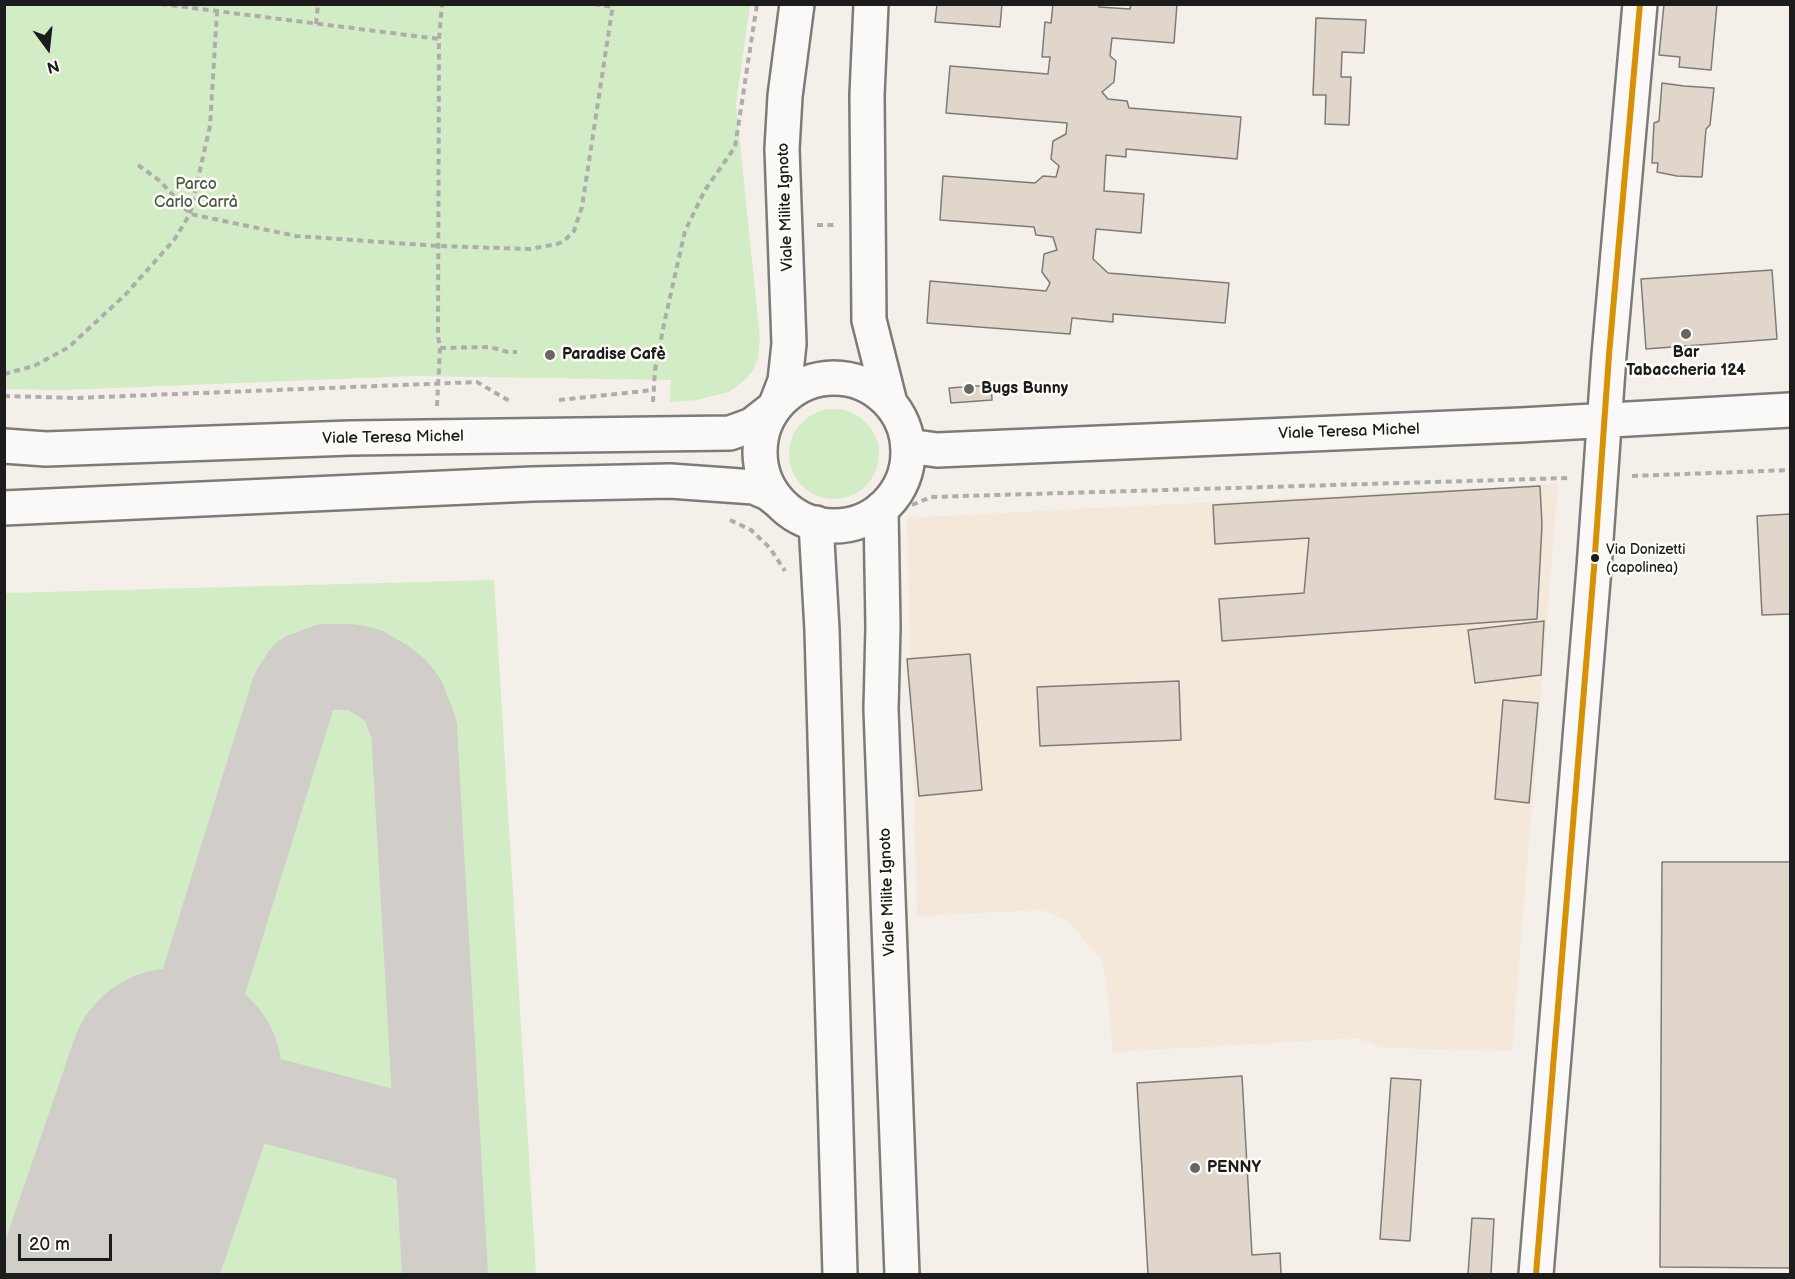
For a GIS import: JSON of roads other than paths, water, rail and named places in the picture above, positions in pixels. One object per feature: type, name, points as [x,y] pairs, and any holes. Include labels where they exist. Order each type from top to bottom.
[{"type":"street","name":"Viale Milite Ignoto","points":[[775,407],[785,381],[789,344],[782,149],[785,96],[797,4]]},
{"type":"street","points":[[871,4],[867,95],[869,320],[890,403]]},
{"type":"street","points":[[1536,1275],[1606,420],[1609,355],[1640,4]]},
{"type":"street","points":[[4,508],[532,484],[670,481],[754,487],[795,514],[816,524],[829,526],[847,524],[894,509],[894,495],[907,463],[908,446],[901,419],[890,403],[866,384],[835,377],[805,383],[791,391],[775,407],[763,429],[760,454],[765,478],[777,500]]},
{"type":"street","name":"Viale Teresa Michel","points":[[4,446],[46,449],[351,438],[730,433],[752,425],[775,407]]},
{"type":"street","name":"Viale Teresa Michel","points":[[908,446],[937,450],[1791,410]]},
{"type":"street","name":"Viale Milite Ignoto","points":[[894,509],[883,627],[881,709],[902,1275]]},
{"type":"street","points":[[816,524],[823,654],[840,1275]]},
{"type":"place","name":"Bar Tabaccheria 124","points":[[1686,334]]},
{"type":"place","name":"Paradise Cafè","points":[[550,355]]},
{"type":"place","name":"Bugs Bunny","points":[[969,389]]},
{"type":"place","name":"Via Donizetti (capolinea)","points":[[1595,558]]},
{"type":"place","name":"PENNY","points":[[1195,1168]]},
{"type":"park label","name":"Parco Carlo Carrà","points":[[196,194]]}]
